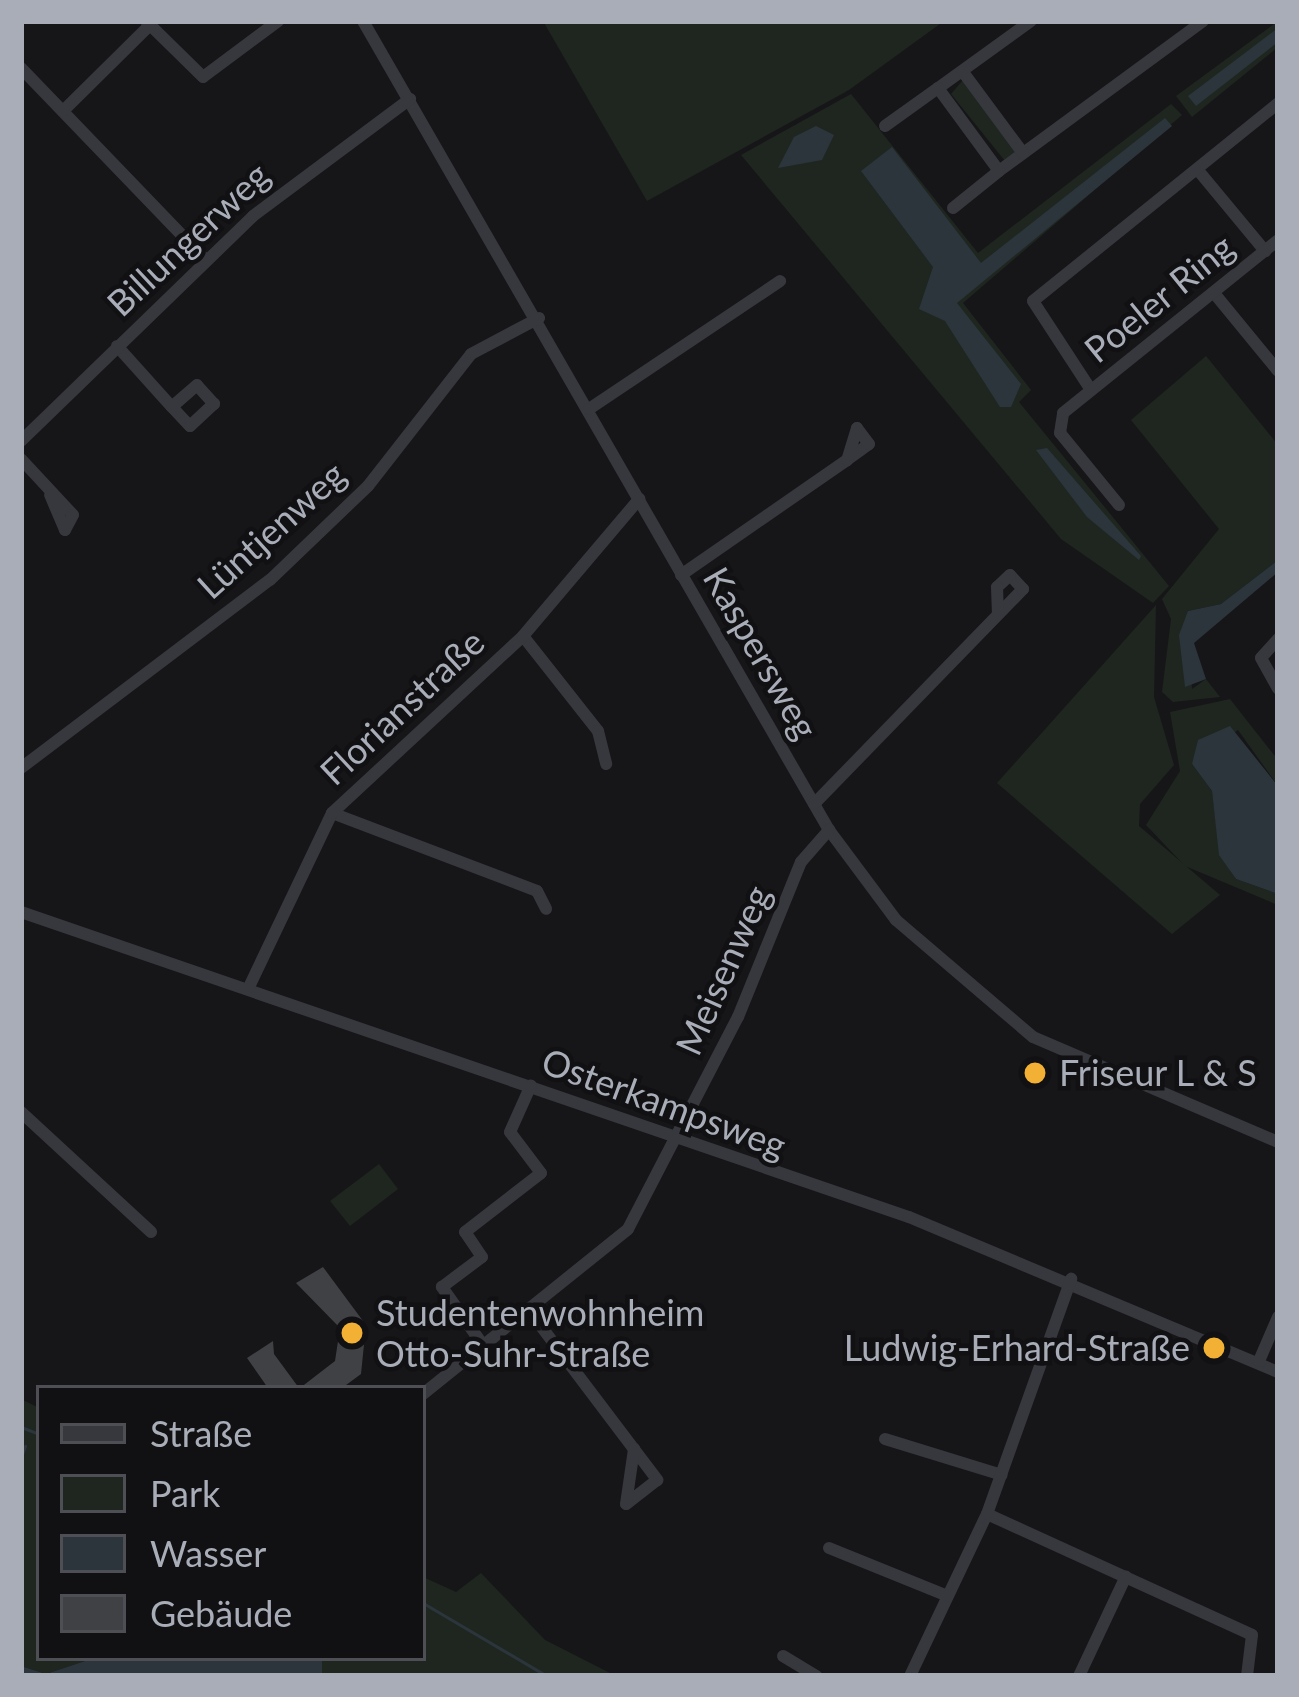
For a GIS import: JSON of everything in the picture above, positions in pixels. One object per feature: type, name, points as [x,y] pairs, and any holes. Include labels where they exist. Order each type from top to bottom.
[{"type":"street","points":[[63,111],[148,23],[203,77],[278,21]]},
{"type":"street","name":"Kaspersweg","points":[[363,21],[539,318],[829,830],[896,920],[996,1012],[1074,1059],[1278,1142]]},
{"type":"street","points":[[885,126],[1031,21]]},
{"type":"street","points":[[953,208],[1203,21]]},
{"type":"street","points":[[21,68],[205,259]]},
{"type":"street","points":[[963,72],[1024,153]]},
{"type":"street","points":[[938,88],[999,172]]},
{"type":"street","name":"Billungerweg","points":[[24,431],[205,259],[410,99]]},
{"type":"street","name":"Poeler Ring","points":[[1091,390],[1034,301],[1278,103]]},
{"type":"street","name":"Poeler Ring","points":[[1197,169],[1265,251]]},
{"type":"street","name":"Poeler Ring","points":[[1119,505],[1060,433],[1063,413],[1278,241]]},
{"type":"street","points":[[589,409],[780,281]]},
{"type":"street","points":[[1214,293],[1278,370]]},
{"type":"street","name":"Lüntjenweg","points":[[21,768],[270,580],[368,485],[471,354],[539,318]]},
{"type":"street","points":[[117,346],[172,407]]},
{"type":"street","points":[[21,459],[50,495]]},
{"type":"street","points":[[681,575],[847,460]]},
{"type":"street","name":"Florianstraße","points":[[249,987],[332,813],[523,636],[639,499]]},
{"type":"street","points":[[814,804],[998,614]]},
{"type":"street","points":[[523,636],[598,731],[606,764]]},
{"type":"street","points":[[1278,639],[1261,658],[1278,689]]},
{"type":"street","points":[[332,813],[537,891],[546,909]]},
{"type":"street","name":"Meisenweg","points":[[426,1392],[619,1241],[676,1138],[801,862],[829,830]]},
{"type":"street","name":"Osterkampsweg","points":[[21,912],[531,1085],[1071,1279],[1278,1372]]},
{"type":"street","points":[[485,1348],[442,1287],[482,1256],[465,1232],[541,1173],[509,1132],[531,1085]]},
{"type":"street","points":[[21,1112],[151,1232]]},
{"type":"street","points":[[910,1676],[987,1514],[1071,1279]]},
{"type":"street","points":[[531,1313],[634,1448]]},
{"type":"street","points":[[1259,1361],[1278,1317]]},
{"type":"street","points":[[885,1439],[1002,1475]]},
{"type":"street","points":[[987,1514],[1252,1635],[1247,1676]]},
{"type":"street","points":[[829,1549],[948,1596]]},
{"type":"street","points":[[1079,1676],[1126,1576]]},
{"type":"street","points":[[782,1656],[816,1676]]},
{"type":"green space","points":[[543,21],[944,21],[849,90],[647,201]]},
{"type":"green space","points":[[1278,21],[1278,47],[1192,117],[1176,96]]},
{"type":"green space","points":[[963,80],[1017,151],[1005,161],[951,94]]},
{"type":"green space","points":[[851,94],[978,253],[1171,104],[1182,115],[963,303],[1031,390],[1019,402],[1169,586],[1153,603],[1061,539],[741,155]]},
{"type":"green space","points":[[1206,356],[1278,445],[1278,560],[1221,604],[1188,611],[1192,689],[1206,679],[1220,697],[1173,702],[1162,692],[1171,619],[1162,599],[1219,529],[1131,420]]},
{"type":"green space","points":[[1156,605],[1154,697],[1174,765],[1140,804],[1139,826],[1220,895],[1172,934],[997,783]]},
{"type":"green space","points":[[1230,699],[1278,760],[1278,786],[1238,730],[1192,764],[1212,791],[1220,855],[1236,879],[1278,894],[1278,905],[1185,866],[1146,825],[1180,771],[1170,712]]},
{"type":"green space","points":[[379,1164],[398,1189],[350,1226],[330,1201]]},
{"type":"green space","points":[[21,1399],[36,1406],[36,1661],[85,1661],[46,1674],[21,1666]]},
{"type":"green space","points":[[481,1573],[545,1640],[616,1676],[322,1676],[322,1661],[426,1661],[426,1578],[456,1592]]},
{"type":"water","points":[[1278,28],[1278,42],[1196,106],[1188,96]]},
{"type":"water","points":[[1165,118],[1172,126],[957,303],[1021,384],[1011,407],[1000,407],[945,321],[919,309],[933,267],[861,171],[892,147],[981,263]]},
{"type":"water","points":[[816,126],[834,135],[822,160],[778,168],[794,137]]},
{"type":"water","points":[[1047,448],[1141,556],[1139,560],[1087,517],[1036,450]]},
{"type":"water","points":[[1278,560],[1278,572],[1194,643],[1206,679],[1185,687],[1179,635],[1188,611],[1221,604]]},
{"type":"water","points":[[1230,726],[1278,786],[1278,894],[1236,879],[1219,855],[1212,791],[1192,764],[1198,740]]},
{"type":"water","points":[[85,1661],[322,1661],[322,1676],[21,1676],[21,1666],[46,1674]]},
{"type":"building","name":"Studentenwohnheim Otto-Suhr-Straße","points":[[323,1267],[366,1325],[361,1374],[346,1385],[304,1385],[335,1361],[340,1328],[296,1283]]},
{"type":"building","points":[[273,1341],[274,1354],[297,1385],[266,1385],[247,1358]]},
{"type":"waterway","points":[[21,1427],[36,1433]]},
{"type":"waterway","points":[[21,1457],[25,1446]]},
{"type":"waterway","points":[[426,1605],[547,1676]]},
{"type":"place","name":"Friseur L & S","points":[[1035,1073]]},
{"type":"place","name":"Studentenwohnheim Otto-Suhr-Straße","points":[[352,1333]]},
{"type":"place","name":"Ludwig-Erhard-Straße","points":[[1214,1348]]}]
